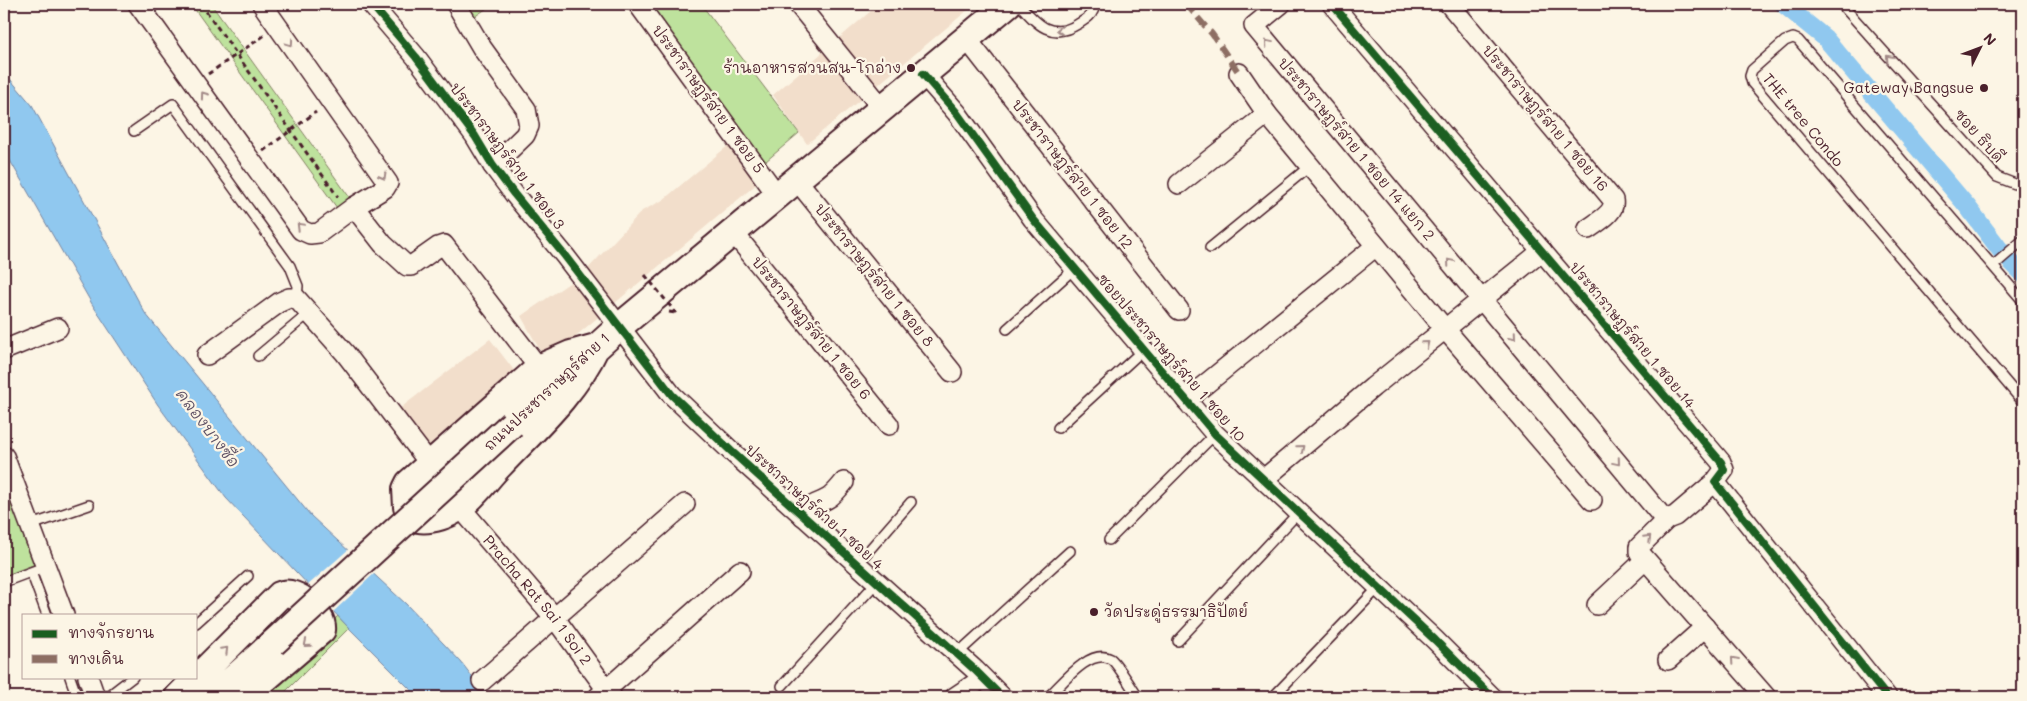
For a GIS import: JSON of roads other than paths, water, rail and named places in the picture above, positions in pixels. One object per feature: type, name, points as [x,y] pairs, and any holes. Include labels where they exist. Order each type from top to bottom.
[{"type":"main road","name":"ถนนประชาราษฎร์สาย 1","points":[[213,697],[596,347],[966,38],[993,8]]},
{"type":"main road","points":[[596,347],[587,366],[569,392],[460,507],[436,518],[418,519],[407,506],[406,489],[409,483],[539,368],[571,354],[596,347]]},
{"type":"main road","points":[[198,677],[280,595],[290,592],[299,596],[321,619],[322,630],[244,697]]},
{"type":"main road","points":[[178,697],[197,678]]},
{"type":"street","points":[[138,4],[301,230],[310,234],[319,233],[351,209],[385,188],[388,183],[262,4]]},
{"type":"street","name":"ประชาราษฎร์สาย 1 ซอย 3","points":[[371,4],[416,57],[475,136],[493,166],[619,327]]},
{"type":"street","points":[[456,4],[482,48],[526,110],[530,126],[525,135],[493,166]]},
{"type":"street","name":"ประชาราษฎร์สาย 1 ซอย 5","points":[[638,4],[787,187]]},
{"type":"street","points":[[798,4],[882,108]]},
{"type":"street","name":"ประชาราษฎร์สาย 1 ซอย 14 แยก 2","points":[[1281,4],[1254,26],[1481,300]]},
{"type":"street","name":"ประชาราษฎร์สาย 1 ซอย 14","points":[[1332,4],[1721,462],[1724,470],[1715,482]]},
{"type":"street","name":"ประชาราษฎร์สาย 1 ซอย 16","points":[[1449,4],[1613,200],[1612,210],[1588,229]]},
{"type":"street","name":"ประชาราษฎร์สาย 1 ซอย 12","points":[[966,38],[1178,310]]},
{"type":"street","points":[[1239,73],[1267,114],[1444,329],[1592,500]]},
{"type":"street","name":"ซอยประชาราษฎร์สาย 1 ซอย 10","points":[[923,74],[956,113],[1033,219],[1215,434],[1435,640],[1492,697]]},
{"type":"street","points":[[1179,184],[1267,114]]},
{"type":"street","name":"ประชาราษฎร์สาย 1 ซอย 8","points":[[787,187],[952,372]]},
{"type":"street","points":[[351,209],[383,244],[407,266],[411,266],[444,244],[539,368]]},
{"type":"street","name":"ประชาราษฎร์สาย 1 ซอย 6","points":[[733,232],[889,425]]},
{"type":"street","points":[[1186,400],[1376,246]]},
{"type":"street","points":[[1264,479],[1373,387],[1542,251]]},
{"type":"street","points":[[207,355],[280,302],[294,297],[345,353],[430,464]]},
{"type":"street","points":[[1481,300],[1661,515],[1667,519]]},
{"type":"street","name":"ประชาราษฎร์สาย 1 ซอย 4","points":[[619,327],[672,395],[1002,697]]},
{"type":"street","points":[[4,350],[58,328]]},
{"type":"street","points":[[4,456],[31,525],[38,569],[63,614]]},
{"type":"street","points":[[803,516],[812,505],[831,496],[844,482]]},
{"type":"street","points":[[1766,697],[1639,552],[1639,547],[1667,519],[1675,516],[1715,482],[1881,695]]},
{"type":"street","points":[[482,681],[685,504]]},
{"type":"street","name":"Pracha Rat Sai 1 Soi 2","points":[[460,507],[554,617],[606,695]]},
{"type":"street","points":[[1597,605],[1646,560]]},
{"type":"street","points":[[606,695],[740,571]]},
{"type":"street","points":[[1668,660],[1705,627]]},
{"type":"street","points":[[88,678],[96,697]]},
{"type":"street","points":[[955,697],[982,679]]},
{"type":"lane","points":[[1019,4],[1043,28],[1066,32],[1085,20],[1094,11],[1095,4]]},
{"type":"lane","name":"ซอย ธิบดี","points":[[1841,4],[1997,177],[2023,187]]},
{"type":"lane","name":"THE tree Condo","points":[[2023,301],[1798,40],[1792,38],[1785,41],[1752,70],[1750,76],[1752,83],[2023,402]]},
{"type":"lane","points":[[134,131],[173,104],[290,266],[298,286],[303,307],[258,356]]},
{"type":"lane","points":[[1210,248],[1310,166]]},
{"type":"lane","points":[[1993,266],[2023,240]]},
{"type":"lane","points":[[1006,329],[1076,268]]},
{"type":"lane","points":[[1058,428],[1143,350]]},
{"type":"lane","points":[[1109,540],[1215,434]]},
{"type":"lane","points":[[857,564],[911,502]]},
{"type":"lane","points":[[31,525],[89,505]]},
{"type":"lane","points":[[1178,641],[1299,512]]},
{"type":"lane","points":[[957,654],[1070,551]]},
{"type":"lane","points":[[4,582],[38,569],[47,614]]},
{"type":"lane","points":[[198,621],[248,576]]},
{"type":"lane","points":[[782,686],[877,582]]},
{"type":"lane","points":[[1272,697],[1379,587]]},
{"type":"lane","points":[[1048,697],[1088,659],[1100,655],[1112,660],[1138,697]]},
{"type":"lane","points":[[70,678],[77,697]]},
{"type":"lane","points":[[107,697],[131,678]]},
{"type":"water","name":"คลองบางซื่อ","points":[[4,72],[32,105],[145,313],[311,516],[406,604],[461,662],[488,697],[418,697],[349,628],[226,498],[158,405],[92,304],[4,150]]},
{"type":"waterway","points":[[1783,4],[1825,38],[1967,206],[2004,255],[2023,274]]},
{"type":"place","name":"ร้านอาหารสวนสน-โกอ่าง","points":[[911,68]]},
{"type":"place","name":"Gateway Bangsue","points":[[1984,88]]},
{"type":"place","name":"วัดประดู่ธรรมาธิปัตย์","points":[[1094,612]]}]
